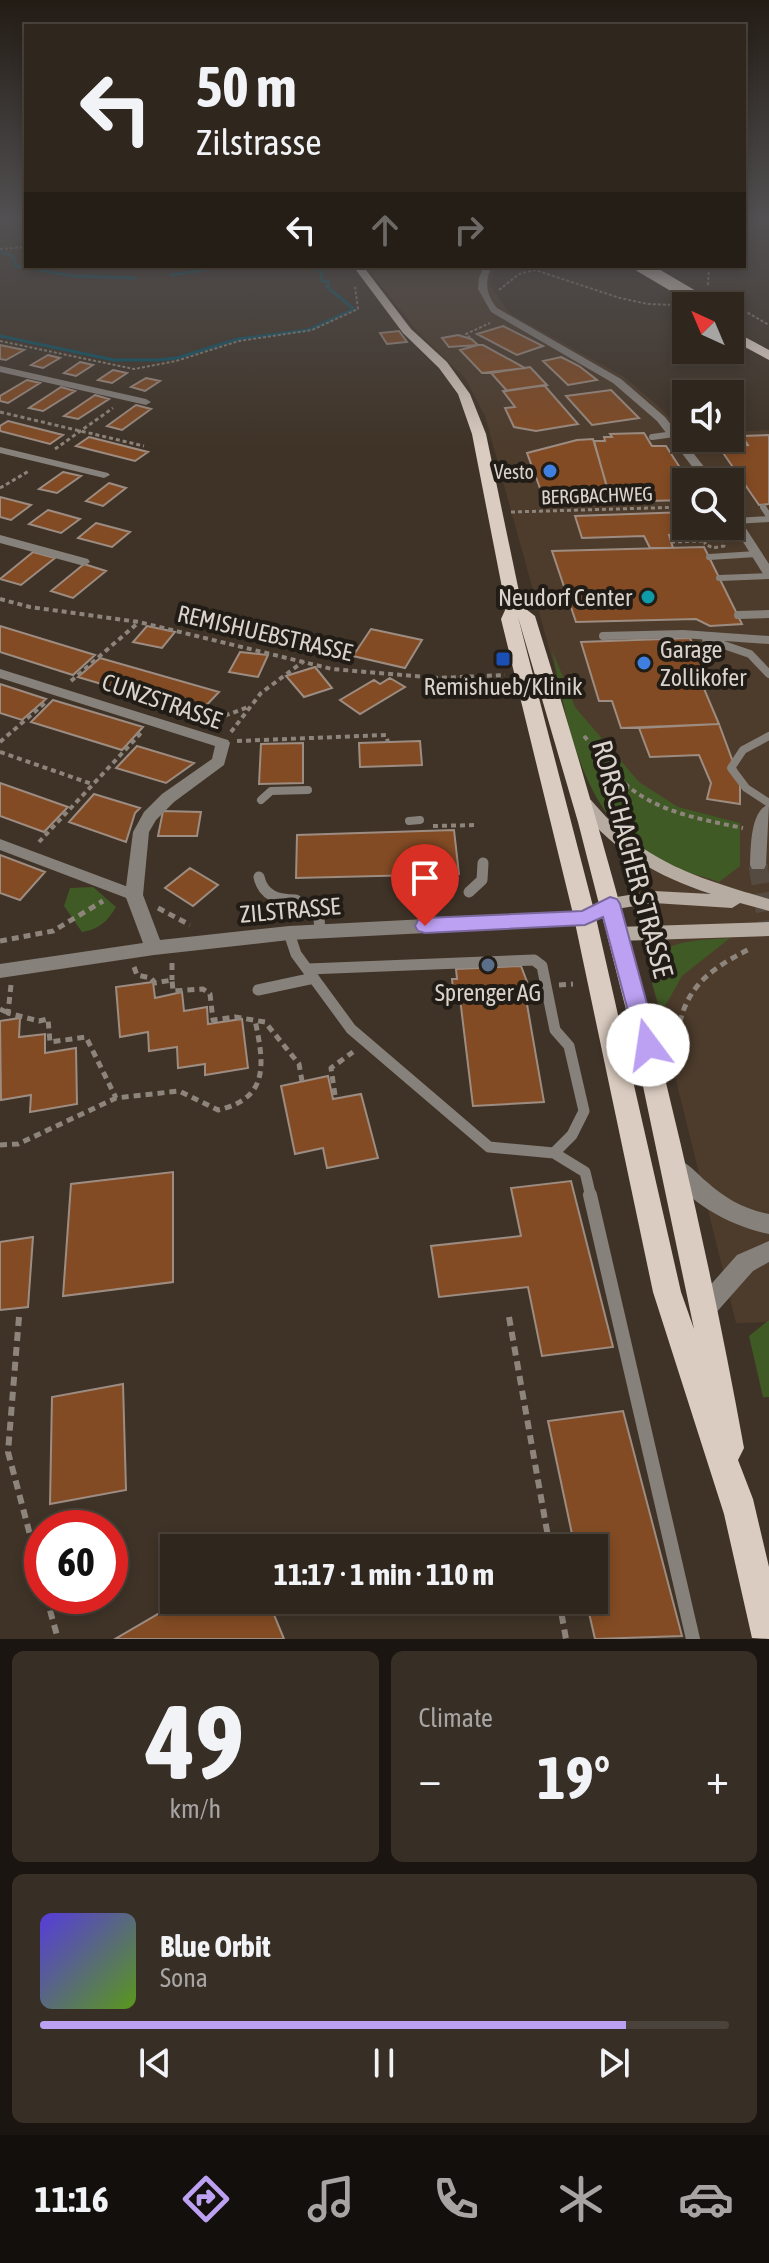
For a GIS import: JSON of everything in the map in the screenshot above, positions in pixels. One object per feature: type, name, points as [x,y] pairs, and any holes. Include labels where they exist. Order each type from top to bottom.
[{"type":"highway","points":[[744,327],[769,342]]},
{"type":"highway","points":[[744,341],[769,356]]},
{"type":"main road","name":"RORSCHACHER STRASSE","points":[[375,294],[443,365],[464,394],[481,442],[514,608],[509,619],[585,918],[667,1292],[740,1513]]},
{"type":"main road","name":"RORSCHACHER STRASSE","points":[[514,608],[527,616],[585,804],[633,985],[677,1168],[706,1307],[740,1513],[769,1638]]},
{"type":"main road","points":[[585,804],[603,828],[634,854],[665,872],[769,905]]},
{"type":"main road","points":[[585,918],[610,904],[654,897],[769,905]]},
{"type":"main road","points":[[585,918],[617,934],[769,929]]},
{"type":"street","points":[[482,294],[484,301],[516,325],[603,371],[639,399],[672,432]]},
{"type":"street","points":[[0,369],[146,402]]},
{"type":"street","points":[[0,450],[104,475]]},
{"type":"street","points":[[744,534],[769,575]]},
{"type":"street","points":[[0,539],[84,562]]},
{"type":"street","name":"CUNZSTRASSE","points":[[0,673],[223,743],[219,761],[168,798],[150,816],[141,832],[129,893]]},
{"type":"street","points":[[758,865],[761,831],[769,809]]},
{"type":"street","points":[[0,844],[129,893],[154,948]]},
{"type":"street","name":"ZILSTRASSE","points":[[5,978],[154,948],[289,933],[585,918]]},
{"type":"street","points":[[677,1168],[723,1209],[746,1221],[769,1224]]},
{"type":"street","points":[[706,1307],[745,1263],[769,1251]]},
{"type":"lane","points":[[652,437],[672,434]]},
{"type":"lane","points":[[763,507],[769,518]]},
{"type":"lane","points":[[744,517],[769,518]]},
{"type":"lane","points":[[709,557],[756,554]]},
{"type":"lane","points":[[719,578],[769,575]]},
{"type":"lane","points":[[738,615],[769,614]]},
{"type":"lane","points":[[603,636],[690,635],[769,640]]},
{"type":"lane","points":[[690,635],[743,649],[761,659],[769,674]]},
{"type":"lane","points":[[769,736],[743,750],[731,768],[746,788],[769,803]]},
{"type":"lane","points":[[261,800],[271,791],[308,790]]},
{"type":"lane","points":[[469,892],[480,886],[485,878],[483,863]]},
{"type":"lane","points":[[259,877],[266,893],[286,901],[296,900]]},
{"type":"lane","points":[[318,906],[320,931]]},
{"type":"lane","points":[[289,933],[296,954],[351,1029],[489,1147],[554,1153],[585,1172],[693,1639]]},
{"type":"lane","points":[[258,990],[311,974],[534,960],[542,966],[555,1030],[569,1046],[584,1111],[572,1135],[554,1153]]},
{"type":"path","points":[[0,341],[127,369],[168,363],[225,344],[312,330],[353,313],[360,306],[359,294]]},
{"type":"path","points":[[484,301],[492,294]]},
{"type":"path","points":[[609,294],[648,304],[672,305]]},
{"type":"path","points":[[744,311],[769,325]]},
{"type":"path","points":[[474,341],[466,334],[500,318]]},
{"type":"path","points":[[0,488],[127,398]]},
{"type":"path","points":[[0,412],[144,446]]},
{"type":"path","points":[[0,417],[7,413]]},
{"type":"path","name":"BERGBACHWEG","points":[[508,512],[672,507]]},
{"type":"path","points":[[671,542],[704,541]]},
{"type":"path","name":"REMISHUEBSTRASSE","points":[[0,599],[30,607],[139,622],[359,673],[438,678],[525,674]]},
{"type":"path","points":[[223,743],[261,693],[304,661]]},
{"type":"path","points":[[183,731],[248,707]]},
{"type":"path","points":[[28,854],[152,721]]},
{"type":"path","points":[[579,730],[628,786],[667,809],[700,820],[750,829]]},
{"type":"path","points":[[223,743],[386,735],[388,742]]},
{"type":"path","points":[[0,752],[93,784]]},
{"type":"path","points":[[628,786],[624,794],[626,813],[633,831]]},
{"type":"path","points":[[436,827],[477,825]]},
{"type":"path","points":[[0,941],[53,931],[84,910],[129,893]]},
{"type":"path","points":[[675,1075],[674,1045],[678,1016],[695,983],[721,961],[758,946]]},
{"type":"path","points":[[133,966],[137,975],[155,983],[172,980]]},
{"type":"path","points":[[172,967],[173,991],[194,987],[210,994],[213,1020],[235,1017],[265,1022],[299,1064],[302,1081]]},
{"type":"path","points":[[5,978],[8,1013]]},
{"type":"path","points":[[0,1009],[39,1021],[48,1019],[50,1042],[86,1037],[116,1098]]},
{"type":"path","points":[[0,1145],[18,1144],[116,1098],[179,1091],[218,1110],[243,1102],[254,1087],[263,1064],[255,1020]]},
{"type":"path","points":[[335,1095],[331,1068],[355,1050]]},
{"type":"path","points":[[19,1317],[8,1452],[24,1512]]},
{"type":"path","points":[[509,1317],[548,1534]]},
{"type":"path","points":[[51,1614],[58,1639]]},
{"type":"path","points":[[562,1614],[566,1639]]},
{"type":"shaded area","points":[[388,294],[497,294],[509,313],[624,377],[657,405],[672,420],[672,452],[744,452],[744,431],[769,430],[769,1322],[736,1323],[611,817],[573,735],[485,416],[465,378],[416,330]]},
{"type":"green space","points":[[552,650],[575,707],[639,782],[678,807],[740,823],[740,866],[719,882],[658,861],[627,838],[608,816],[581,764],[564,707]]},
{"type":"green space","points":[[93,887],[116,907],[102,924],[82,932],[64,906],[70,888]]},
{"type":"green space","points":[[730,938],[682,976],[663,1010],[660,1009],[651,973],[653,962],[660,953],[682,943]]},
{"type":"green space","points":[[769,1320],[769,1397],[763,1397],[749,1336]]},
{"type":"building","points":[[503,326],[543,346],[517,355],[477,334]]},
{"type":"building","points":[[399,331],[407,342],[387,344],[380,333]]},
{"type":"building","points":[[458,335],[478,345],[449,347],[442,338]]},
{"type":"building","points":[[0,345],[24,350],[6,360],[0,359]]},
{"type":"building","points":[[478,345],[525,368],[482,373],[460,350]]},
{"type":"building","points":[[48,355],[60,358],[43,368],[31,365]]},
{"type":"building","points":[[561,357],[597,380],[568,385],[543,361]]},
{"type":"building","points":[[80,362],[93,365],[76,376],[64,373]]},
{"type":"building","points":[[530,367],[547,385],[507,391],[491,373]]},
{"type":"building","points":[[113,370],[127,373],[112,383],[98,380]]},
{"type":"building","points":[[146,378],[160,381],[145,391],[131,387]]},
{"type":"building","points":[[27,380],[40,383],[8,403],[0,401],[0,396]]},
{"type":"building","points":[[544,385],[578,424],[536,431],[514,427],[505,408],[515,407],[503,391]]},
{"type":"building","points":[[61,387],[75,391],[43,411],[29,408]]},
{"type":"building","points":[[611,390],[639,418],[592,425],[566,396]]},
{"type":"building","points":[[95,395],[109,399],[78,419],[64,416]]},
{"type":"building","points":[[136,405],[151,409],[122,430],[107,426]]},
{"type":"building","points":[[8,421],[63,435],[50,444],[0,431],[0,426]]},
{"type":"building","points":[[644,433],[652,446],[666,446],[680,468],[672,468],[672,500],[611,502],[594,441],[605,441],[604,437],[612,437],[610,434]]},
{"type":"building","points":[[769,435],[769,504],[759,505],[744,483],[744,468],[733,468],[722,452],[744,452],[744,445],[748,445],[744,436]]},
{"type":"building","points":[[89,437],[148,452],[135,461],[76,446]]},
{"type":"building","points":[[593,439],[610,497],[544,499],[527,453]]},
{"type":"building","points":[[63,472],[81,476],[57,493],[39,489]]},
{"type":"building","points":[[109,483],[126,488],[103,506],[86,501]]},
{"type":"building","points":[[0,497],[31,505],[11,520],[0,517]]},
{"type":"building","points":[[48,510],[80,519],[61,533],[29,524]]},
{"type":"building","points":[[672,513],[672,535],[669,535],[673,548],[650,548],[644,536],[582,538],[575,516]]},
{"type":"building","points":[[96,523],[130,532],[112,547],[78,538]]},
{"type":"building","name":"Neudorf Center","points":[[704,547],[742,624],[710,626],[696,619],[576,622],[552,551]]},
{"type":"building","points":[[33,552],[55,558],[21,585],[0,579]]},
{"type":"building","points":[[84,564],[106,571],[73,598],[51,591]]},
{"type":"building","points":[[0,626],[95,655],[73,675],[0,652]]},
{"type":"building","points":[[147,626],[175,632],[162,648],[133,642]]},
{"type":"building","points":[[371,629],[422,640],[405,668],[353,656]]},
{"type":"building","name":"Garage Zollikofer","points":[[690,638],[709,684],[702,684],[719,724],[621,728],[612,701],[599,701],[581,642]]},
{"type":"building","points":[[240,652],[268,655],[258,677],[229,672]]},
{"type":"building","points":[[100,658],[219,692],[199,713],[78,677]]},
{"type":"building","points":[[315,667],[332,688],[304,697],[286,676]]},
{"type":"building","points":[[390,678],[405,687],[360,714],[340,700],[374,680],[380,684]]},
{"type":"building","points":[[0,684],[46,699],[22,720],[0,713]]},
{"type":"building","points":[[53,700],[143,727],[122,750],[31,722]]},
{"type":"building","points":[[719,724],[740,781],[740,804],[707,799],[711,783],[699,755],[650,757],[639,728]]},
{"type":"building","points":[[420,741],[422,765],[360,767],[359,743]]},
{"type":"building","points":[[303,743],[303,783],[259,784],[261,744]]},
{"type":"building","points":[[137,746],[194,763],[166,783],[116,768]]},
{"type":"building","points":[[0,783],[68,807],[44,832],[0,816]]},
{"type":"building","points":[[94,794],[140,808],[135,813],[126,842],[69,822]]},
{"type":"building","points":[[163,811],[201,812],[197,836],[158,836]]},
{"type":"building","points":[[454,830],[459,874],[296,878],[297,835]]},
{"type":"building","points":[[0,855],[45,872],[20,900],[0,893]]},
{"type":"building","points":[[190,868],[218,885],[193,906],[165,888]]},
{"type":"building","points":[[521,966],[529,987],[524,987],[544,1102],[473,1106],[459,990],[453,990],[452,979],[457,979],[456,969]]},
{"type":"building","points":[[153,982],[155,998],[182,992],[184,1011],[207,1007],[208,1024],[242,1019],[248,1068],[205,1075],[205,1064],[178,1068],[177,1047],[149,1051],[148,1032],[120,1037],[116,987]]},
{"type":"building","points":[[20,1018],[19,1037],[45,1034],[45,1053],[76,1048],[77,1104],[30,1112],[31,1095],[1,1100],[0,1021]]},
{"type":"building","points":[[328,1076],[333,1099],[361,1094],[378,1158],[327,1168],[323,1148],[295,1154],[281,1086]]},
{"type":"building","points":[[173,1172],[173,1282],[63,1296],[71,1184]]},
{"type":"building","points":[[571,1181],[613,1347],[542,1356],[528,1287],[439,1297],[431,1246],[521,1236],[511,1188]]},
{"type":"building","points":[[33,1237],[28,1307],[0,1310],[0,1242]]},
{"type":"building","points":[[123,1384],[126,1490],[50,1504],[52,1397]]},
{"type":"building","points":[[623,1411],[682,1636],[595,1639],[589,1614],[608,1614],[608,1534],[572,1534],[548,1421]]},
{"type":"building","points":[[160,1613],[274,1614],[284,1639],[115,1639]]},
{"type":"waterway","points":[[0,336],[114,360],[177,358],[238,339],[308,330],[354,309],[336,294]]},
{"type":"tunnel","points":[[758,865],[769,934]]},
{"type":"place","name":"Vesto","points":[[550,471]]},
{"type":"place","name":"Neudorf Center","points":[[648,597]]},
{"type":"place","name":"Remishueb/Klinik","points":[[503,659]]},
{"type":"place","name":"Garage Zollikofer","points":[[644,663]]},
{"type":"place","name":"Sprenger AG","points":[[488,965]]},
{"type":"route","points":[[425,926],[585,918],[610,904],[648,1045]]}]
